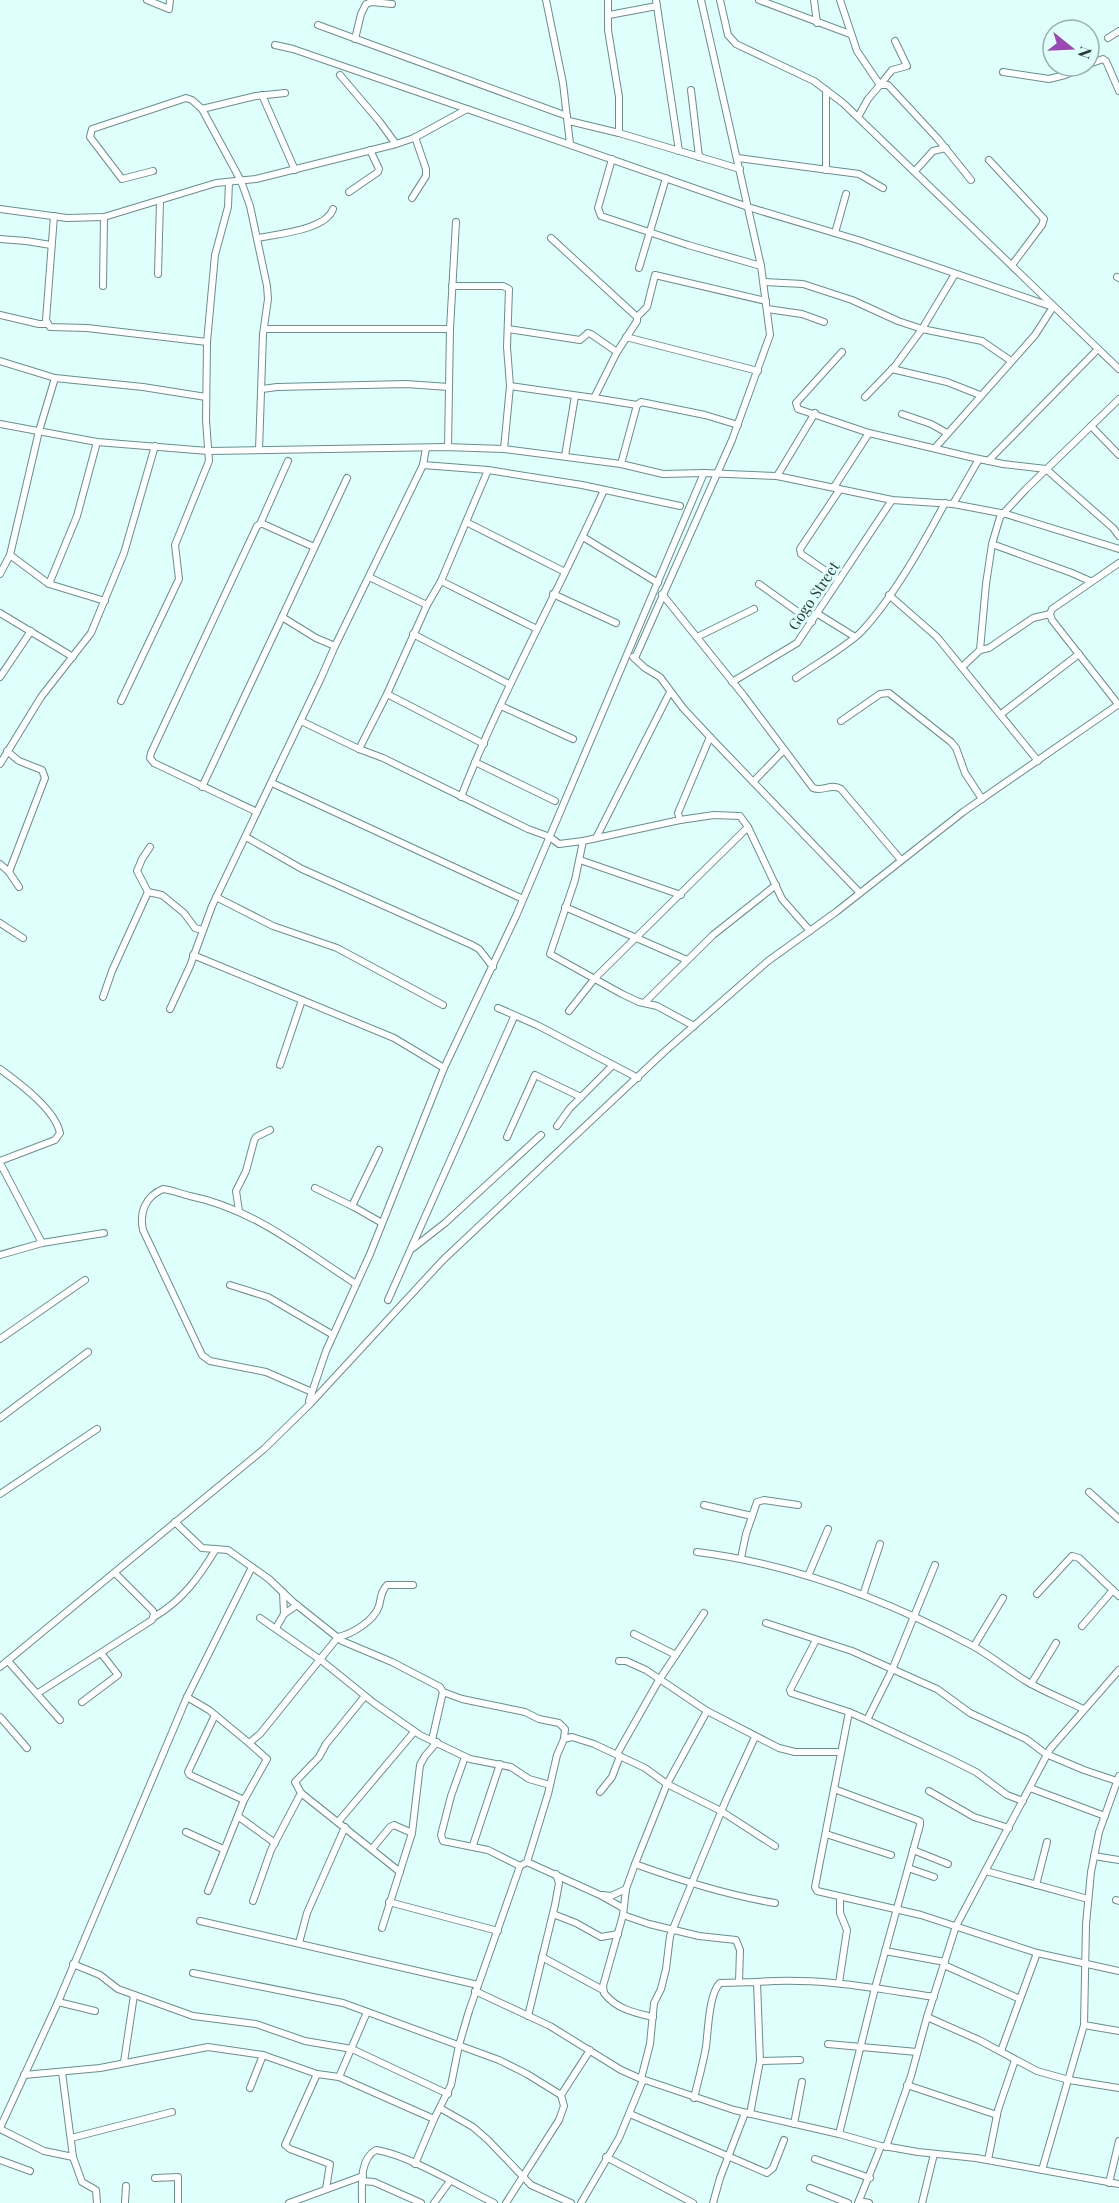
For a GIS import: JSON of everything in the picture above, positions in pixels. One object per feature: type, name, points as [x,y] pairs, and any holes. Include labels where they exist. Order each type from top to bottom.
[{"type":"street","points":[[147,0],[169,9],[170,0]]},
{"type":"street","points":[[546,0],[563,82],[570,144]]},
{"type":"street","points":[[608,0],[609,39],[619,97],[619,133]]},
{"type":"street","points":[[635,658],[738,425],[770,335],[761,266],[701,0]]},
{"type":"street","points":[[720,0],[728,35],[735,44],[807,78],[826,90],[858,117],[898,158],[915,171],[1012,265],[1053,308],[1119,369]]},
{"type":"street","points":[[759,0],[850,34]]},
{"type":"street","points":[[814,0],[817,23]]},
{"type":"street","points":[[840,0],[860,58],[880,85]]},
{"type":"street","points":[[609,15],[657,3],[679,151]]},
{"type":"street","points":[[355,39],[366,4],[392,4]]},
{"type":"street","points":[[318,25],[568,119],[740,169]]},
{"type":"street","points":[[1108,38],[1119,31]]},
{"type":"street","points":[[858,117],[868,99],[892,70],[907,66],[895,40]]},
{"type":"street","points":[[275,45],[293,49],[748,207],[835,233],[1053,308]]},
{"type":"street","points":[[1101,59],[1106,61],[1119,91]]},
{"type":"street","points":[[1003,72],[1041,78]]},
{"type":"street","points":[[340,75],[396,144]]},
{"type":"street","points":[[880,85],[888,85],[946,148],[970,180]]},
{"type":"street","points":[[691,90],[699,157]]},
{"type":"street","points":[[826,90],[826,170]]},
{"type":"street","points":[[202,109],[285,93]]},
{"type":"street","points":[[262,96],[295,170]]},
{"type":"street","points":[[153,171],[122,179],[90,137],[92,129],[186,98],[192,100],[202,109],[241,181],[258,238],[268,298],[264,329],[259,450]]},
{"type":"street","points":[[0,209],[86,219],[104,217],[216,183],[241,181],[295,170],[396,144],[415,137],[467,109]]},
{"type":"street","points":[[412,198],[426,176],[426,169],[415,137]]},
{"type":"street","points":[[915,171],[933,151],[946,148]]},
{"type":"street","points":[[349,192],[378,172],[379,169],[370,150]]},
{"type":"street","points":[[738,158],[859,174],[883,188]]},
{"type":"street","points":[[612,159],[598,212],[601,216],[728,258],[761,266]]},
{"type":"street","points":[[989,160],[1044,219],[1012,265]]},
{"type":"street","points":[[639,268],[666,178]]},
{"type":"street","points":[[121,701],[179,579],[175,545],[209,461],[206,397],[207,342],[215,255],[228,207],[229,182]]},
{"type":"street","points":[[835,233],[846,194]]},
{"type":"street","points":[[158,274],[160,201]]},
{"type":"street","points":[[258,238],[312,226],[328,218],[333,209]]},
{"type":"street","points":[[47,324],[54,216]]},
{"type":"street","points":[[103,286],[104,217]]},
{"type":"street","points":[[448,447],[450,329],[456,222]]},
{"type":"street","points":[[551,238],[637,317]]},
{"type":"street","points":[[0,240],[51,245]]},
{"type":"street","points":[[865,397],[892,369],[922,329],[955,274]]},
{"type":"street","points":[[594,398],[617,352],[637,321],[637,317],[647,307],[655,275],[824,322]]},
{"type":"street","points":[[764,282],[803,284],[852,300],[922,329],[982,341],[1011,361]]},
{"type":"street","points":[[452,286],[503,286],[509,289],[507,347],[510,386],[504,448]]},
{"type":"street","points":[[935,448],[1035,335],[1053,308]]},
{"type":"street","points":[[0,315],[47,324],[50,327],[87,328],[207,342]]},
{"type":"street","points":[[264,329],[450,329]]},
{"type":"street","points":[[508,329],[580,340],[588,333],[617,352]]},
{"type":"street","points":[[626,337],[758,370]]},
{"type":"street","points":[[988,461],[1098,349]]},
{"type":"street","points":[[842,352],[796,404],[798,409],[869,433],[988,461],[1046,469],[1113,528],[1119,536]]},
{"type":"street","points":[[0,361],[55,378],[143,387],[206,397]]},
{"type":"street","points":[[892,369],[947,382],[980,395]]},
{"type":"street","points":[[0,574],[10,555],[39,432],[55,378]]},
{"type":"street","points":[[262,389],[406,384],[449,387]]},
{"type":"street","points":[[510,386],[637,405],[645,402],[738,425]]},
{"type":"street","points":[[565,456],[575,396]]},
{"type":"street","points":[[980,650],[992,544],[1002,513],[1119,399]]},
{"type":"street","points":[[621,464],[637,405]]},
{"type":"street","points":[[777,476],[815,413]]},
{"type":"street","points":[[902,414],[931,424],[947,433]]},
{"type":"street","points":[[0,424],[97,442],[208,451],[504,448],[621,464],[663,474],[717,473],[777,476],[892,500],[949,504],[1002,513],[1119,549]]},
{"type":"street","points":[[1091,426],[1119,455]]},
{"type":"street","points":[[839,580],[801,554],[800,549],[869,433]]},
{"type":"street","points":[[49,584],[77,516],[97,442]]},
{"type":"street","points":[[0,764],[41,697],[91,633],[124,553],[155,446]]},
{"type":"street","points":[[170,1009],[216,897],[272,783],[334,646],[423,465],[426,448]]},
{"type":"street","points":[[796,678],[863,630],[889,595],[979,459]]},
{"type":"street","points":[[257,812],[152,762],[151,753],[288,461]]},
{"type":"street","points":[[423,465],[488,470],[680,506]]},
{"type":"street","points":[[359,749],[387,694],[427,605],[441,581],[488,470]]},
{"type":"street","points":[[309,1405],[333,1335],[382,1223],[444,1068],[523,899],[704,473]]},
{"type":"street","points":[[201,787],[347,478]]},
{"type":"street","points":[[461,797],[509,684],[583,537],[604,490]]},
{"type":"street","name":"Gogo Street","points":[[732,682],[795,645],[818,614],[892,500]]},
{"type":"street","points":[[466,522],[565,572]]},
{"type":"street","points":[[260,524],[314,547]]},
{"type":"street","points":[[583,537],[658,584],[813,788],[822,789],[835,786],[841,789],[901,860]]},
{"type":"street","points":[[992,544],[1090,581]]},
{"type":"street","points":[[10,555],[49,584],[105,601]]},
{"type":"street","points":[[0,1667],[264,1449],[309,1405],[443,1260],[694,1026],[768,961],[982,799],[1119,704],[1052,620],[1050,614],[1052,609],[1119,563]]},
{"type":"street","points":[[369,577],[427,605]]},
{"type":"street","points":[[441,581],[537,629]]},
{"type":"street","points":[[759,584],[812,622]]},
{"type":"street","points":[[553,594],[616,623]]},
{"type":"street","points":[[889,595],[937,637],[1038,760]]},
{"type":"street","points":[[697,637],[754,609]]},
{"type":"street","points":[[0,613],[73,657]]},
{"type":"street","points":[[818,614],[855,637]]},
{"type":"street","points":[[962,667],[980,650],[989,648],[1033,618],[1050,614]]},
{"type":"street","points":[[282,617],[334,646]]},
{"type":"street","points":[[0,677],[31,631]]},
{"type":"street","points":[[413,634],[509,684]]},
{"type":"street","points":[[628,652],[645,668],[660,677],[670,692],[710,737],[860,893]]},
{"type":"street","points":[[1001,714],[1079,654]]},
{"type":"street","points":[[596,838],[670,692]]},
{"type":"street","points":[[841,721],[880,694],[889,693],[951,742],[956,748],[965,773],[982,799]]},
{"type":"street","points":[[387,694],[484,744]]},
{"type":"street","points":[[501,706],[573,740]]},
{"type":"street","points":[[301,721],[550,837],[560,844],[680,820],[733,814],[740,816],[782,899],[810,931]]},
{"type":"street","points":[[680,820],[678,813],[681,804],[710,737]]},
{"type":"street","points":[[753,782],[784,750]]},
{"type":"street","points":[[7,751],[19,761],[42,771],[45,778],[9,872]]},
{"type":"street","points":[[475,762],[555,801]]},
{"type":"street","points":[[272,783],[523,899]]},
{"type":"street","points":[[569,1011],[595,978],[748,828]]},
{"type":"street","points":[[246,837],[302,869],[472,945],[479,949],[493,967]]},
{"type":"street","points":[[583,841],[580,860],[550,954],[622,994],[639,1002],[645,1002],[694,1026]]},
{"type":"street","points":[[148,892],[137,871],[150,847]]},
{"type":"street","points":[[580,860],[681,895]]},
{"type":"street","points":[[0,864],[9,872],[19,887]]},
{"type":"street","points":[[645,1002],[713,935],[776,885]]},
{"type":"street","points":[[148,892],[162,895],[184,913],[195,928],[202,930]]},
{"type":"street","points":[[103,997],[112,971],[148,892]]},
{"type":"street","points":[[216,897],[273,926],[337,948],[443,1005]]},
{"type":"street","points":[[565,907],[687,960]]},
{"type":"street","points":[[0,923],[23,938]]},
{"type":"street","points":[[193,955],[394,1038],[444,1068]]},
{"type":"street","points":[[280,1065],[302,1000]]},
{"type":"street","points":[[498,1008],[514,1017],[537,1025],[638,1078]]},
{"type":"street","points":[[388,1300],[514,1017]]},
{"type":"street","points":[[557,1126],[581,1096],[613,1065]]},
{"type":"street","points":[[0,1069],[33,1094],[55,1122],[60,1133],[55,1140],[0,1162],[42,1243]]},
{"type":"street","points":[[507,1137],[535,1075],[581,1096]]},
{"type":"street","points":[[239,1211],[236,1191],[246,1171],[254,1141],[256,1137],[270,1130]]},
{"type":"street","points":[[412,1248],[445,1223],[541,1135]]},
{"type":"street","points":[[352,1206],[379,1150]]},
{"type":"street","points":[[315,1188],[382,1223]]},
{"type":"street","points":[[312,1392],[266,1372],[210,1361],[201,1355],[141,1222],[145,1205],[152,1195],[163,1189],[209,1199],[239,1211],[312,1254],[356,1284]]},
{"type":"street","points":[[0,1256],[42,1243],[104,1233]]},
{"type":"street","points":[[0,1339],[85,1280]]},
{"type":"street","points":[[230,1285],[268,1297],[333,1335]]},
{"type":"street","points":[[0,1418],[88,1352]]},
{"type":"street","points":[[0,1494],[97,1429]]},
{"type":"street","points":[[1089,1492],[1119,1519]]},
{"type":"street","points":[[741,1558],[752,1516],[759,1501],[798,1505]]},
{"type":"street","points":[[704,1505],[752,1516]]},
{"type":"street","points":[[175,1522],[202,1548],[228,1550],[252,1567],[345,1643],[392,1662],[440,1687],[443,1692],[462,1699],[514,1709],[538,1719],[559,1723],[565,1729],[527,1862],[520,1866],[477,1988],[459,2045],[454,2078],[415,2164]]},
{"type":"street","points":[[808,1576],[828,1529]]},
{"type":"street","points":[[863,1595],[880,1545]]},
{"type":"street","points":[[38,1693],[149,1623],[178,1601],[188,1592],[216,1549]]},
{"type":"street","points":[[697,1552],[741,1558],[808,1576],[863,1595],[974,1646],[1031,1684],[1083,1709]]},
{"type":"street","points":[[1038,1594],[1072,1556],[1079,1558],[1119,1596]]},
{"type":"street","points":[[867,1720],[892,1670],[935,1565]]},
{"type":"street","points":[[74,2157],[44,2151],[0,2129],[58,2002],[187,1697],[252,1567]]},
{"type":"street","points":[[115,1573],[153,1611],[154,1617]]},
{"type":"street","points":[[249,1743],[260,1734],[338,1637],[349,1635],[375,1614],[383,1589],[387,1585],[413,1585]]},
{"type":"street","points":[[1082,1626],[1113,1590]]},
{"type":"street","points":[[283,1592],[284,1614]]},
{"type":"street","points":[[974,1646],[1003,1598]]},
{"type":"street","points":[[276,1628],[284,1614],[297,1605]]},
{"type":"street","points":[[600,1792],[612,1777],[619,1755],[659,1680],[704,1613]]},
{"type":"street","points":[[260,1618],[320,1659],[414,1732],[465,1757],[511,1767],[529,1779],[550,1785]]},
{"type":"street","points":[[766,1623],[852,1651],[937,1689],[970,1713],[1026,1740],[1046,1754],[1084,1770],[1118,1779],[1116,1797],[1099,1832],[1088,1899],[1084,2025],[1042,2170]]},
{"type":"street","points":[[634,1634],[676,1655]]},
{"type":"street","points":[[816,1640],[790,1691],[849,1712],[959,1763],[1007,1795],[1023,1801]]},
{"type":"street","points":[[1031,1684],[1056,1643]]},
{"type":"street","points":[[82,1702],[118,1675],[101,1653]]},
{"type":"street","points":[[8,1661],[60,1720]]},
{"type":"street","points":[[618,1661],[626,1661],[646,1670],[707,1711],[787,1751],[841,1752]]},
{"type":"street","points":[[869,2203],[859,2202],[907,2085],[956,1926],[1046,1754],[1119,1670]]},
{"type":"street","points":[[382,1928],[412,1833],[420,1765],[434,1741],[443,1692]]},
{"type":"street","points":[[365,1696],[319,1757],[295,1782],[301,1793],[400,1872]]},
{"type":"street","points":[[187,1697],[215,1715],[267,1759],[243,1800],[208,1891]]},
{"type":"street","points":[[603,1990],[618,1934],[626,1888],[667,1784],[707,1711]]},
{"type":"street","points":[[849,1712],[815,1889],[817,1892],[956,1926],[1038,1953],[1119,1971]]},
{"type":"street","points":[[215,1715],[188,1772],[243,1800]]},
{"type":"street","points":[[0,1717],[27,1748]]},
{"type":"street","points":[[338,1822],[414,1732]]},
{"type":"street","points":[[564,1739],[572,1737],[619,1755],[645,1768],[667,1784],[721,1811],[775,1846]]},
{"type":"street","points":[[581,2203],[619,2138],[630,2114],[642,2079],[650,2044],[654,2003],[661,1989],[673,1928],[721,1811],[755,1737]]},
{"type":"street","points":[[465,1757],[451,1796],[441,1835],[444,1842],[472,1845],[489,1850],[520,1866]]},
{"type":"street","points":[[472,1845],[500,1764]]},
{"type":"street","points":[[1030,1788],[1105,1816]]},
{"type":"street","points":[[834,1789],[920,1821],[838,2134]]},
{"type":"street","points":[[929,1791],[974,1817],[1009,1828]]},
{"type":"street","points":[[253,1901],[275,1843],[301,1793]]},
{"type":"street","points":[[238,1817],[275,1843]]},
{"type":"street","points":[[372,1850],[394,1825],[412,1833]]},
{"type":"street","points":[[299,1943],[308,1913],[345,1827]]},
{"type":"street","points":[[186,1832],[224,1849]]},
{"type":"street","points":[[826,1834],[891,1855]]},
{"type":"street","points":[[1036,1885],[1047,1842]]},
{"type":"street","points":[[913,1850],[948,1864]]},
{"type":"street","points":[[1094,1856],[1119,1860]]},
{"type":"street","points":[[527,1862],[600,1895],[623,1911],[649,1924],[699,1936],[736,1940],[740,1950],[739,1982]]},
{"type":"street","points":[[635,1864],[690,1885],[740,1898],[775,1903]]},
{"type":"street","points":[[908,1868],[934,1877]]},
{"type":"street","points":[[986,1871],[1088,1899]]},
{"type":"street","points":[[528,2016],[553,1914],[559,1883],[556,1874]]},
{"type":"street","points":[[559,1883],[566,1879]]},
{"type":"street","points":[[600,1895],[611,1896],[626,1888]]},
{"type":"street","points":[[839,1983],[847,1930],[840,1913],[840,1897]]},
{"type":"street","points":[[390,1902],[498,1931]]},
{"type":"street","points":[[553,1914],[572,1921],[601,1937],[618,1934]]},
{"type":"street","points":[[200,1921],[299,1943],[477,1988],[590,2050],[621,2070],[694,2098],[883,2146],[988,2160],[1119,2184]]},
{"type":"street","points":[[885,1951],[944,1963],[1020,1999]]},
{"type":"street","points":[[1001,2051],[1038,1953]]},
{"type":"street","points":[[542,1957],[603,1990],[607,1997],[627,2011],[653,2017]]},
{"type":"street","points":[[73,1964],[100,1975],[118,1989],[193,2016],[256,2024],[305,2041],[352,2049],[448,2094]]},
{"type":"street","points":[[193,1973],[343,2003],[499,2060],[561,2095]]},
{"type":"street","points":[[694,2098],[709,2016],[716,1987],[720,1983],[797,1980],[839,1983],[934,1997]]},
{"type":"street","points":[[713,2203],[728,2157],[747,2113],[760,2061],[757,1982]]},
{"type":"street","points":[[124,2062],[134,1995]]},
{"type":"street","points":[[58,2002],[94,2011]]},
{"type":"street","points":[[339,2077],[367,2012]]},
{"type":"street","points":[[927,2017],[1001,2051],[1037,2071],[1069,2080],[1119,2088]]},
{"type":"street","points":[[1084,2025],[1119,2031]]},
{"type":"street","points":[[828,2044],[917,2052]]},
{"type":"street","points":[[24,2075],[100,2068],[208,2047],[263,2055],[317,2074],[339,2077],[434,2119]]},
{"type":"street","points":[[506,2203],[564,2109],[561,2095],[590,2050]]},
{"type":"street","points":[[250,2088],[263,2055]]},
{"type":"street","points":[[760,2061],[800,2060]]},
{"type":"street","points":[[988,2160],[997,2115],[1015,2060]]},
{"type":"street","points":[[62,2073],[74,2157],[82,2182],[96,2190],[98,2203]]},
{"type":"street","points":[[317,2074],[285,2145],[330,2164],[326,2189]]},
{"type":"street","points":[[800,2126],[802,2082]]},
{"type":"street","points":[[907,2085],[997,2115]]},
{"type":"street","points":[[440,2108],[473,2127],[531,2185],[560,2201],[571,2203]]},
{"type":"street","points":[[71,2138],[172,2112]]},
{"type":"street","points":[[630,2114],[767,2173],[773,2168],[784,2140]]},
{"type":"street","points":[[1109,2183],[1119,2141]]},
{"type":"street","points":[[362,2203],[363,2179],[369,2156],[376,2150],[415,2164],[494,2203]]},
{"type":"street","points":[[922,2203],[934,2154]]},
{"type":"street","points":[[606,2157],[693,2203]]},
{"type":"street","points":[[815,2159],[870,2178]]},
{"type":"street","points":[[0,2160],[30,2171]]},
{"type":"street","points":[[155,2178],[178,2177],[178,2203]]},
{"type":"street","points":[[289,2203],[326,2189],[363,2179],[421,2203]]},
{"type":"street","points":[[434,2203],[450,2181]]},
{"type":"street","points":[[125,2203],[126,2186]]},
{"type":"street","points":[[810,2188],[849,2203]]},
{"type":"street","points":[[310,2203],[311,2195]]}]
